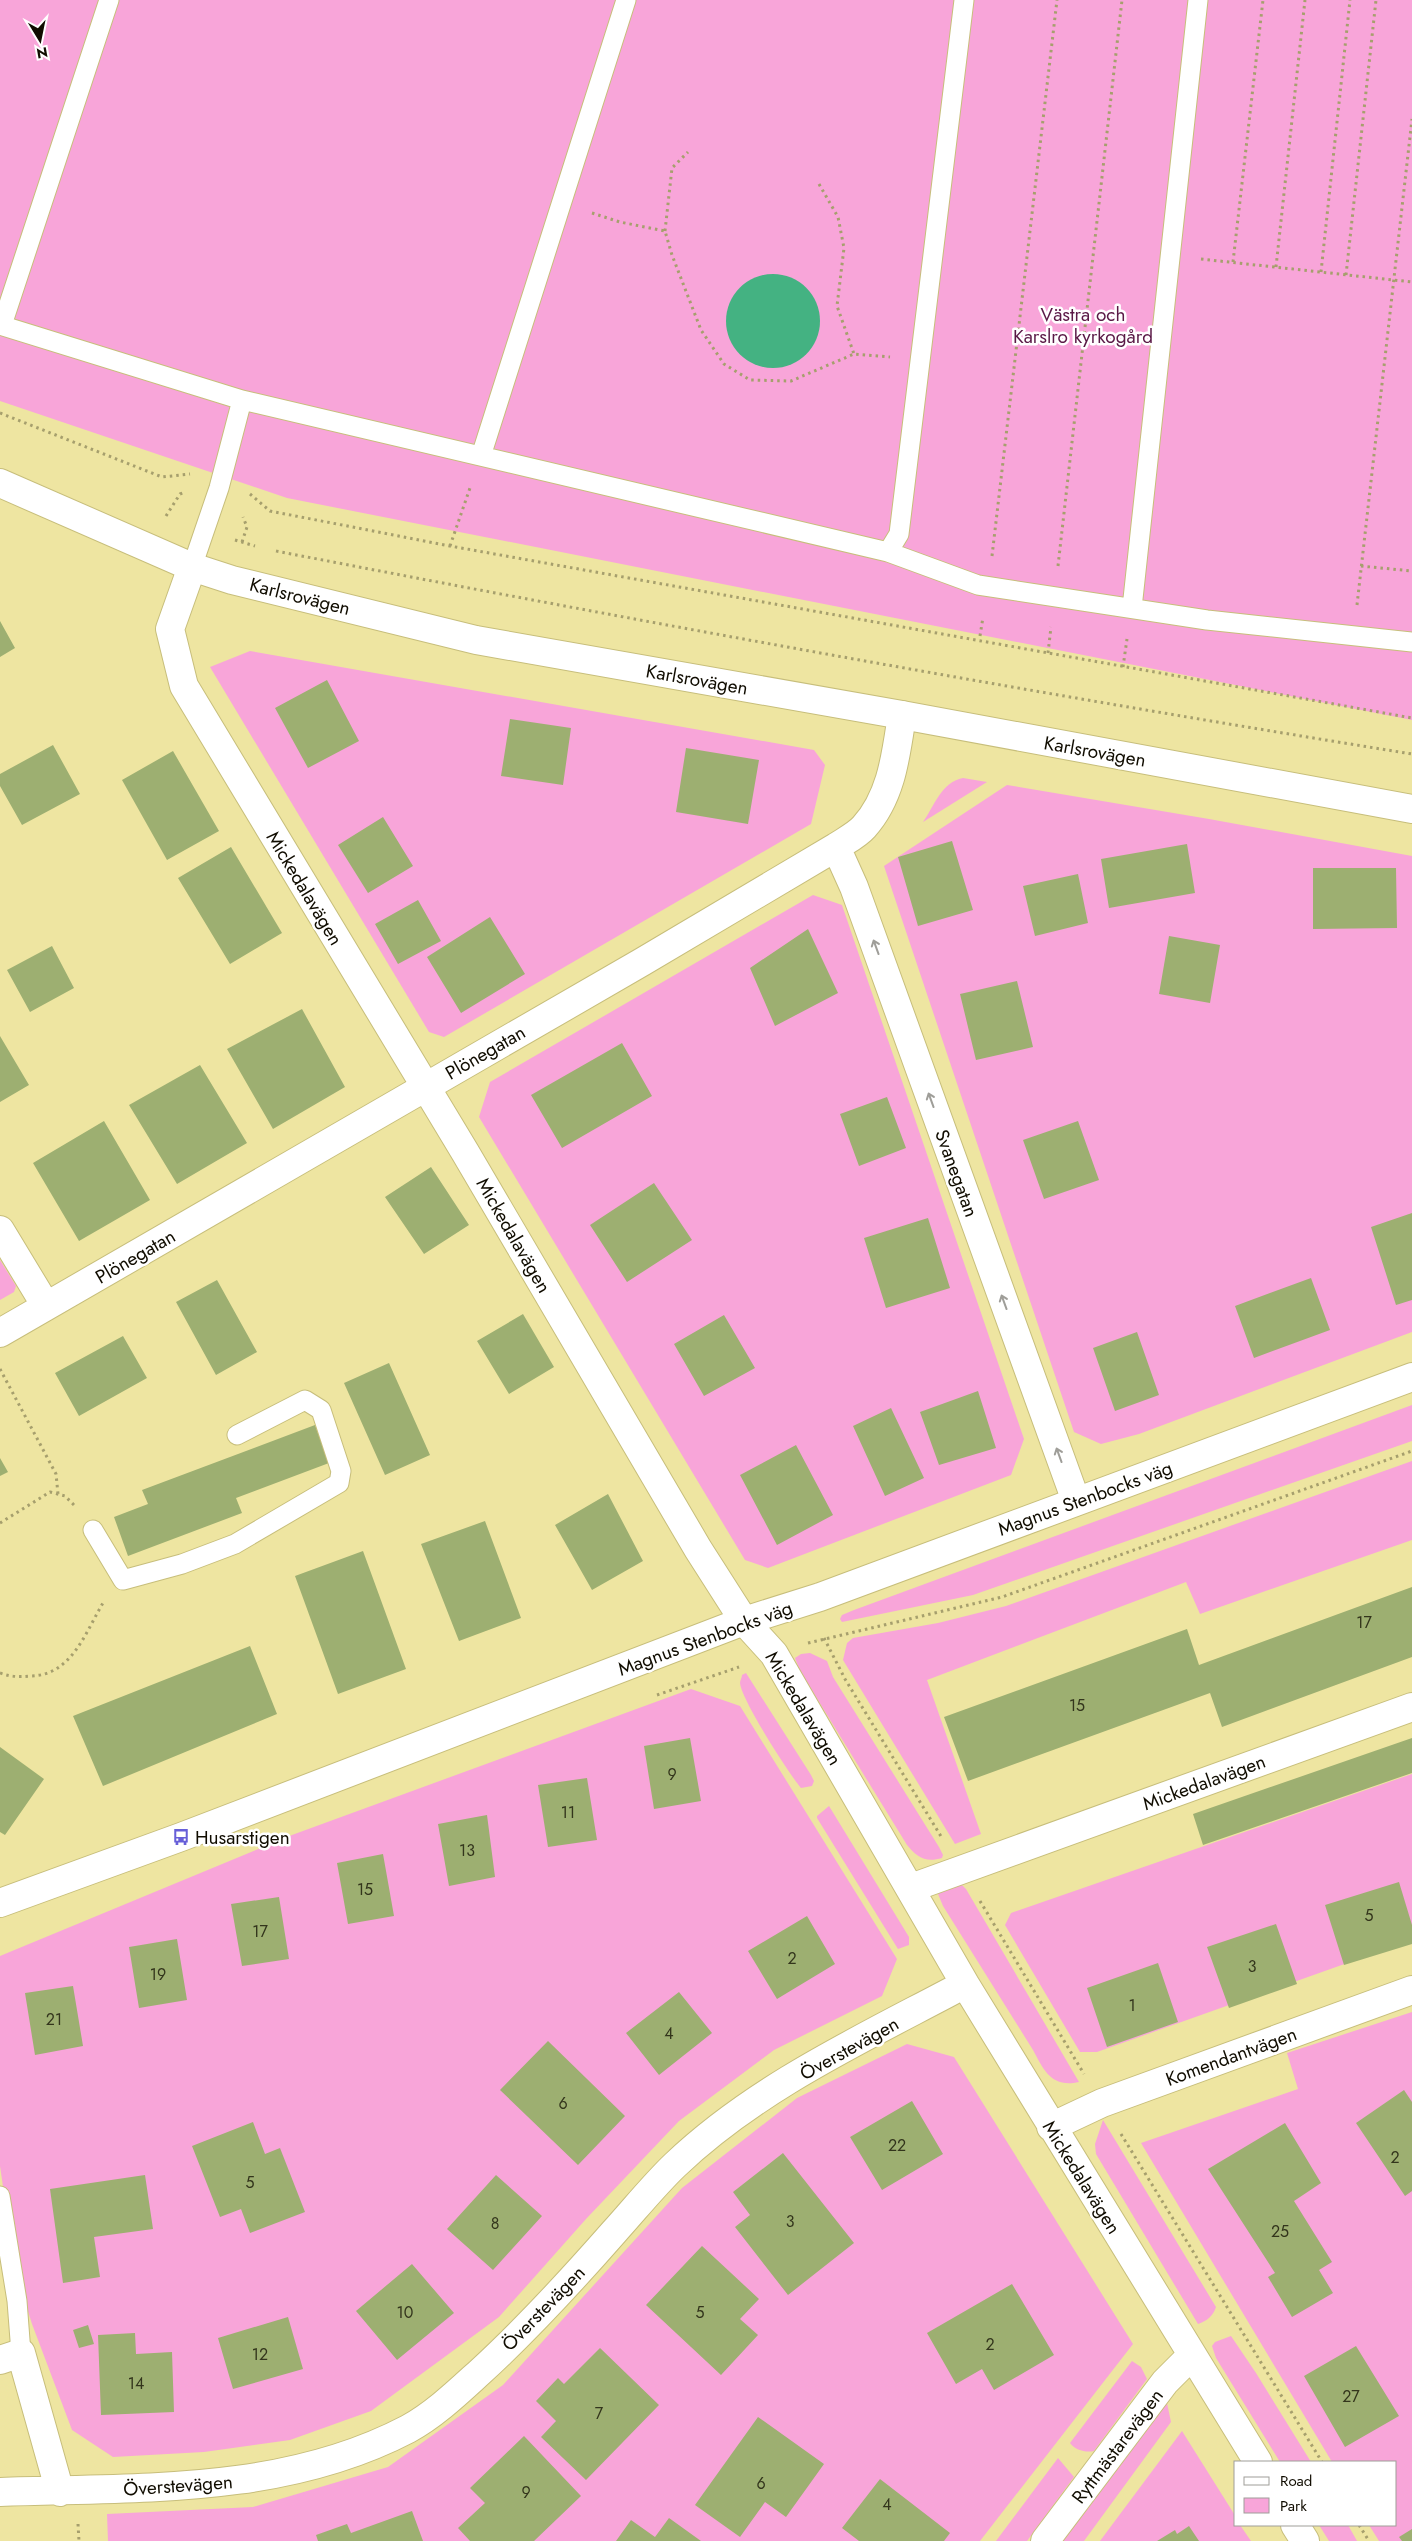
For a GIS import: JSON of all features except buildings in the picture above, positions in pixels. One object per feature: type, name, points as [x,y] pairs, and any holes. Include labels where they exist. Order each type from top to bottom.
[{"type":"street","name":"Karlsrovägen","points":[[0,483],[192,567],[232,580],[476,640],[902,715],[1412,809]]},
{"type":"street","name":"Mickedalavägen","points":[[192,567],[170,629],[184,686],[425,1086],[693,1541],[744,1621],[774,1654],[965,1984],[1257,2461]]},
{"type":"street","name":"Plönegatan","points":[[0,1333],[642,962],[836,847],[864,828],[885,792],[892,774],[902,715]]},
{"type":"street","name":"Svanegatan","points":[[836,847],[854,888],[1076,1501]]},
{"type":"street","points":[[0,1230],[46,1306]]},
{"type":"street","name":"Magnus Stenbocks väg","points":[[0,1903],[181,1837],[744,1621],[820,1597],[1412,1377]]},
{"type":"street","name":"Mickedalavägen","points":[[911,1888],[1412,1707]]},
{"type":"street","name":"Överstevägen","points":[[0,2492],[60,2492],[259,2478],[321,2464],[379,2442],[411,2427],[459,2391],[520,2335],[675,2165],[740,2112],[834,2054],[965,1984]]},
{"type":"street","name":"Komendantvägen","points":[[1051,2126],[1102,2103],[1412,1990]]},
{"type":"street","name":"Ryttmästarevägen","points":[[1045,2541],[1165,2382],[1192,2355]]},
{"type":"street","points":[[10,2357],[60,2492]]},
{"type":"street","points":[[1296,2526],[1305,2541]]},
{"type":"lane","points":[[109,0],[1,325],[242,400],[888,552],[988,587],[1207,620],[1412,642]]},
{"type":"lane","points":[[481,456],[626,0]]},
{"type":"lane","points":[[888,552],[899,534],[964,0]]},
{"type":"lane","points":[[1132,608],[1198,0]]},
{"type":"lane","points":[[192,567],[222,475],[242,400]]},
{"type":"lane","points":[[94,1530],[123,1580],[182,1564],[235,1544],[338,1483],[341,1471],[321,1410],[305,1400],[237,1435]]},
{"type":"lane","points":[[0,2196],[17,2301],[10,2357]]},
{"type":"path","points":[[980,636],[988,587],[1057,0]]},
{"type":"path","points":[[1048,653],[1122,0]]},
{"type":"path","points":[[1232,262],[1262,0]]},
{"type":"path","points":[[1276,267],[1305,0]]},
{"type":"path","points":[[1321,272],[1350,0]]},
{"type":"path","points":[[1346,275],[1376,0]]},
{"type":"path","points":[[1354,635],[1412,119]]},
{"type":"path","points":[[688,152],[672,168],[665,231],[672,255],[701,330],[724,364],[750,380],[791,381],[854,354],[920,360]]},
{"type":"path","points":[[819,184],[838,217],[844,248],[837,306],[854,354]]},
{"type":"path","points":[[561,203],[620,222],[665,231]]},
{"type":"path","points":[[1170,256],[1412,282]]},
{"type":"path","points":[[0,413],[162,477],[204,472],[222,475],[243,488],[270,511],[450,546],[1412,718]]},
{"type":"path","points":[[450,546],[481,456]]},
{"type":"path","points":[[157,513],[204,532],[258,547]]},
{"type":"path","points":[[266,549],[491,594],[832,656],[1412,754]]},
{"type":"path","points":[[1361,566],[1412,571]]},
{"type":"path","points":[[0,1368],[56,1474],[58,1494]]},
{"type":"path","points":[[1321,2461],[1033,1993],[961,1869],[845,1679],[824,1638],[1002,1597],[1412,1451]]},
{"type":"path","points":[[0,1523],[50,1492],[65,1496],[82,1511],[94,1530]]},
{"type":"path","points":[[0,1673],[11,1677],[37,1676],[58,1669],[73,1655],[103,1604],[123,1580]]},
{"type":"path","points":[[1360,2526],[1369,2541]]},
{"type":"green space","name":"Västra och Karslro kyrkogård","points":[[0,0],[1412,0],[1412,720],[287,498],[0,401]]},
{"type":"green space","points":[[250,651],[814,750],[825,765],[811,824],[444,1037],[429,1032],[210,667]]},
{"type":"green space","points":[[963,778],[987,782],[923,822],[949,784]]},
{"type":"green space","points":[[1007,785],[1412,856],[1412,1332],[1139,1434],[1101,1444],[1074,1432],[884,866]]},
{"type":"green space","points":[[813,895],[842,905],[1024,1439],[1011,1475],[768,1568],[745,1560],[479,1117],[490,1082]]},
{"type":"green space","points":[[0,1260],[16,1286],[14,1292],[0,1300]]},
{"type":"green space","points":[[1412,1405],[1412,1441],[973,1595],[842,1622],[840,1619],[842,1615],[854,1610]]},
{"type":"green space","points":[[1412,1461],[1412,1540],[1200,1614],[1186,1582],[927,1680],[981,1834],[955,1844],[843,1660],[847,1643],[853,1638],[938,1623],[1006,1606]]},
{"type":"green space","points":[[810,1653],[827,1661],[833,1677],[939,1847],[943,1855],[942,1858],[931,1860],[922,1858],[907,1845],[800,1671],[795,1658],[801,1654]]},
{"type":"green space","points":[[746,1673],[811,1775],[814,1781],[812,1786],[801,1788],[757,1720],[742,1692],[740,1683],[742,1675]]},
{"type":"green space","points":[[691,1689],[740,1706],[897,1959],[882,1996],[774,2050],[679,2121],[586,2219],[499,2317],[371,2411],[290,2440],[204,2452],[113,2457],[72,2430],[32,2324],[15,2270],[0,2166],[0,1956],[292,1835]]},
{"type":"green space","points":[[1412,1774],[1412,1940],[1097,2052],[1080,2052],[1005,1925],[1011,1913]]},
{"type":"green space","points":[[829,1806],[909,1937],[909,1945],[898,1949],[817,1818]]},
{"type":"green space","points":[[959,1882],[966,1889],[1079,2082],[1070,2083],[1055,2080],[1045,2071],[943,1906],[938,1894],[938,1888]]},
{"type":"green space","points":[[1412,2012],[1412,2541],[1379,2541],[1370,2526],[1397,2526],[1397,2461],[1331,2461],[1141,2143],[1298,2089],[1287,2053]]},
{"type":"green space","points":[[907,2044],[954,2057],[1133,2344],[980,2541],[108,2541],[107,2514],[253,2507],[388,2467],[503,2385],[682,2188],[797,2098]]},
{"type":"green space","points":[[1103,2120],[1216,2307],[1209,2318],[1198,2324],[1096,2154],[1095,2144]]},
{"type":"green space","points":[[1231,2336],[1310,2461],[1279,2461],[1216,2358],[1212,2346],[1215,2342]]},
{"type":"green space","points":[[1132,2361],[1141,2367],[1147,2379],[1094,2451],[1078,2449],[1070,2443]]},
{"type":"green space","points":[[1167,2403],[1171,2422],[1084,2541],[1059,2541],[1162,2404]]},
{"type":"green space","points":[[1182,2431],[1234,2514],[1234,2526],[1241,2526],[1251,2541],[1100,2541]]},
{"type":"green space","points":[[1058,2458],[1074,2477],[1027,2541],[996,2541]]},
{"type":"green space","points":[[1320,2526],[1349,2526],[1357,2541],[1329,2541]]},
{"type":"shaded area","points":[[773,274],[791,278],[806,288],[816,303],[820,321],[816,339],[806,354],[791,364],[773,368],[755,364],[740,354],[730,339],[726,321],[730,303],[740,288],[755,278]]},
{"type":"place","name":"Husarstigen","points":[[181,1837]]}]
